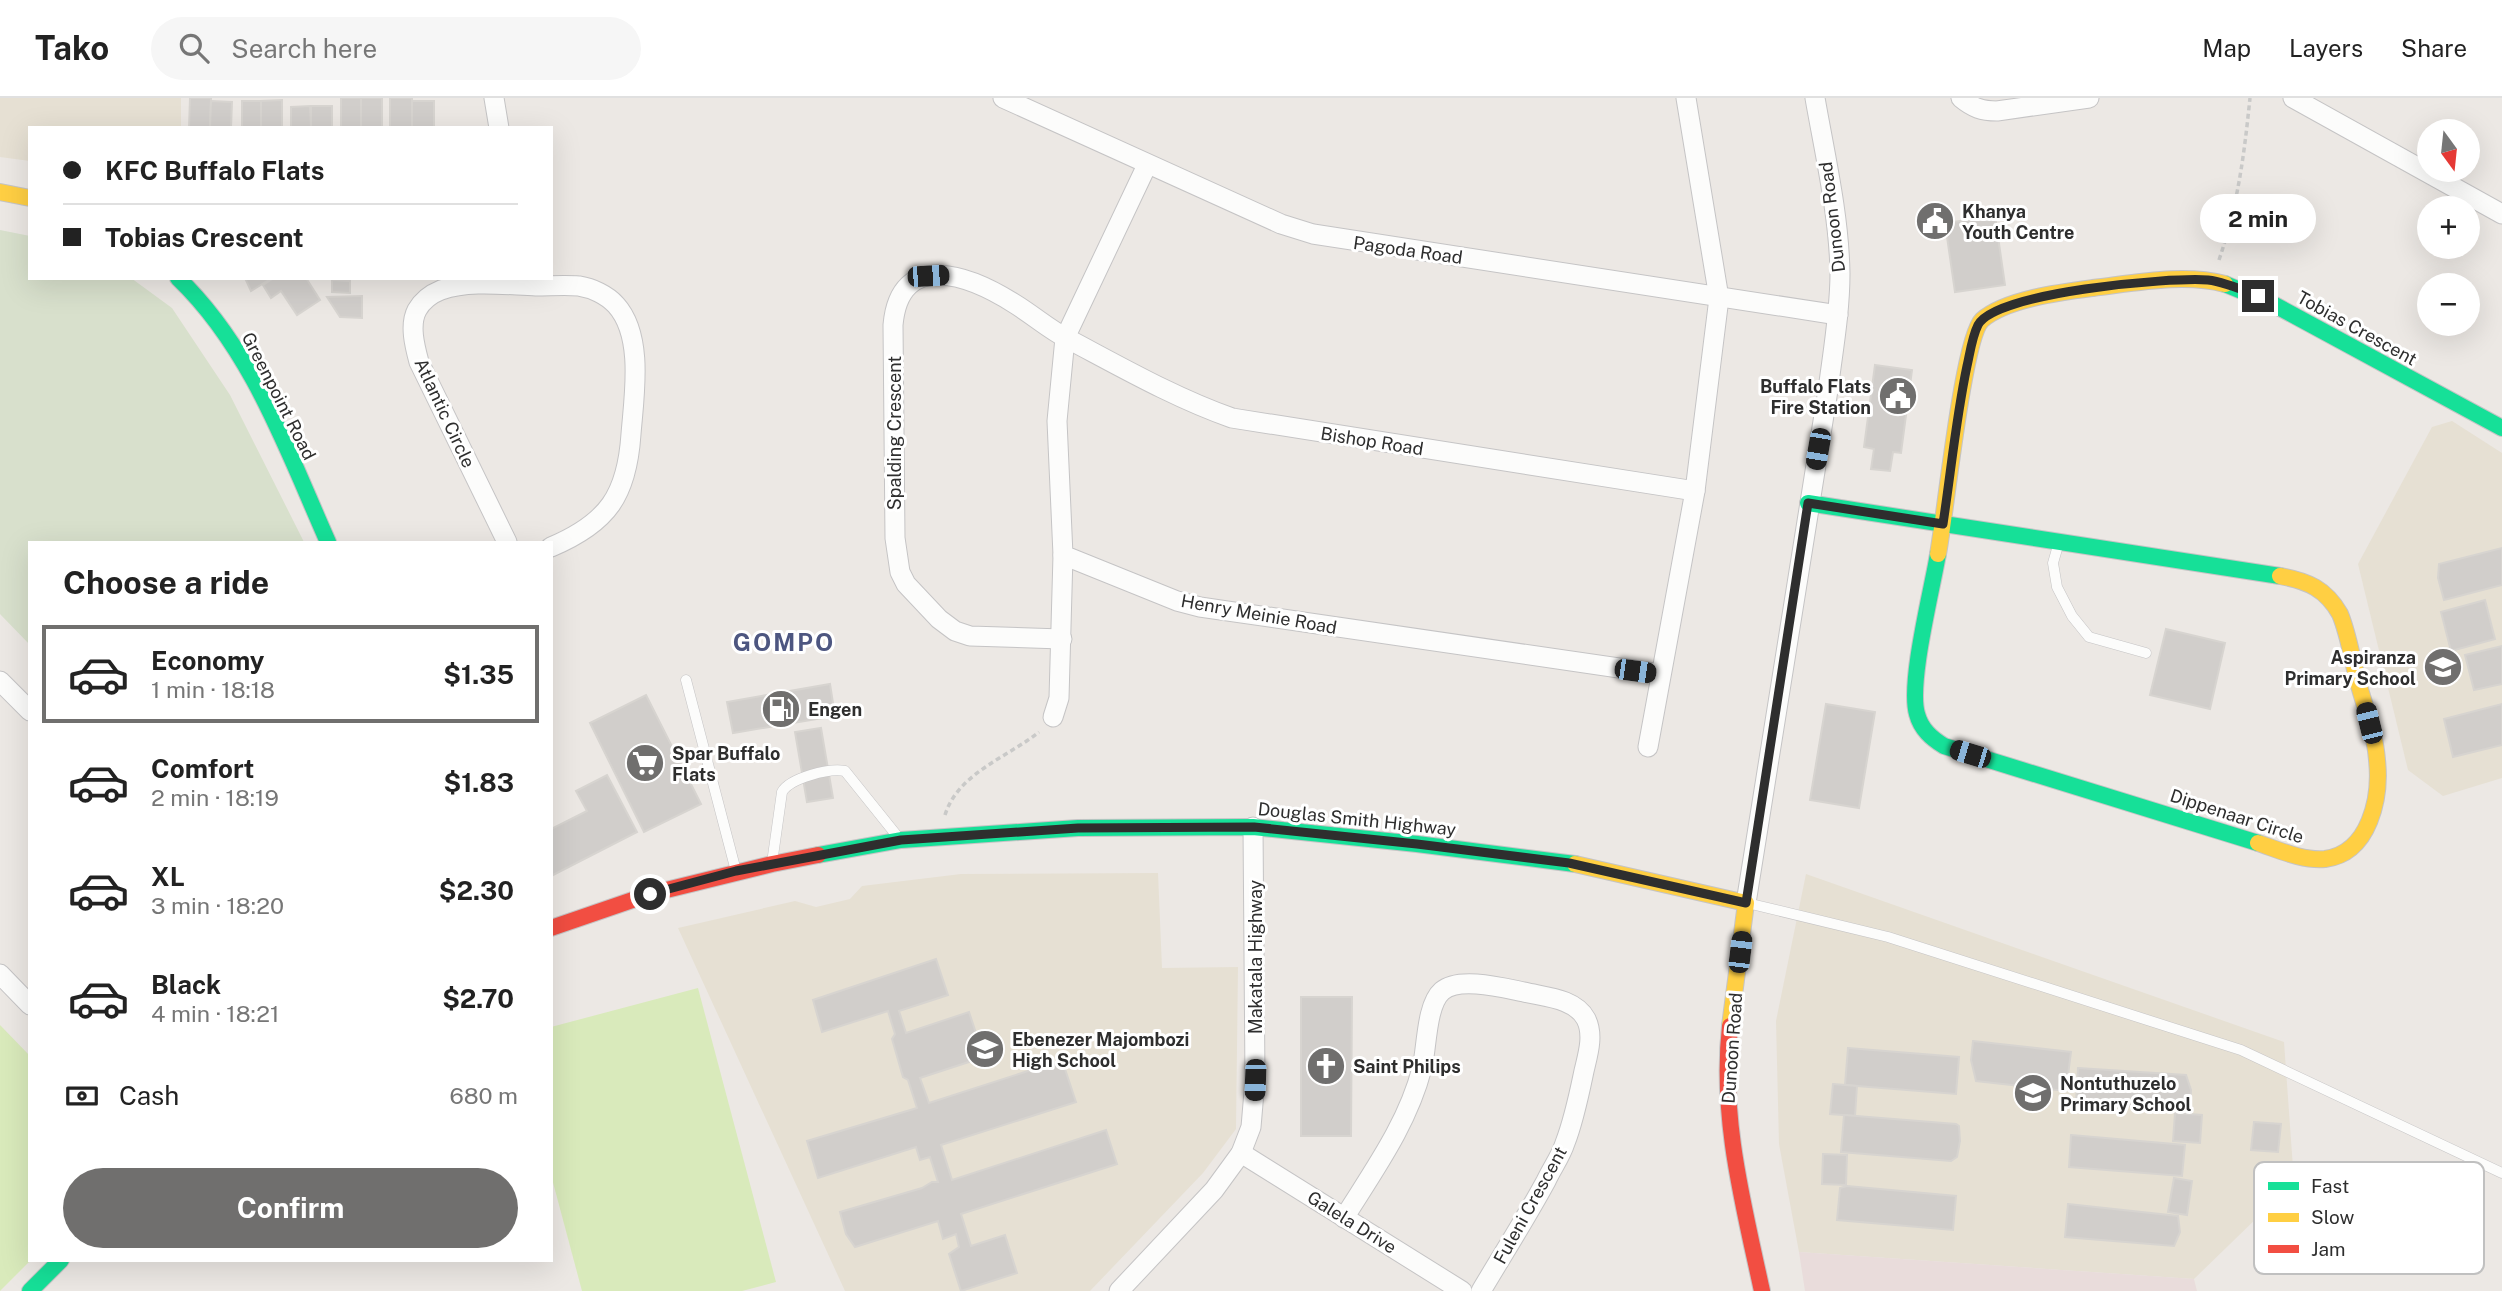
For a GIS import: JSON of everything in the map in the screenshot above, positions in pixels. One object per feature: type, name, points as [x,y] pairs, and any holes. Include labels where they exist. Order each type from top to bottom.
[{"type":"street","points":[[494,98],[499,126]]},
{"type":"street","name":"Pagoda Road","points":[[1003,98],[1030,103],[1147,165],[1281,224],[1313,234],[1838,315]]},
{"type":"street","points":[[1648,747],[1695,491],[1719,298],[1686,98]]},
{"type":"street","name":"Dunoon Road","points":[[1762,1291],[1739,1182],[1728,1111],[1728,1050],[1746,903],[1838,315],[1838,243],[1815,98]]},
{"type":"street","points":[[1961,98],[1972,107],[1997,111],[2089,98]]},
{"type":"street","points":[[2293,98],[2502,214]]},
{"type":"street","points":[[1053,717],[1059,698],[1062,639],[1063,555],[1057,421],[1065,338],[1147,165]]},
{"type":"street","points":[[0,192],[28,198]]},
{"type":"street","name":"Spalding Crescent","points":[[1062,639],[970,636],[956,631],[939,619],[906,584],[900,572],[895,538],[895,308],[901,292],[913,281],[928,276],[959,278],[1014,303],[1065,338]]},
{"type":"street","name":"Greenpoint Road","points":[[180,280],[203,302],[231,343],[264,404],[328,541]]},
{"type":"street","name":"Tobias Crescent","points":[[1943,524],[1964,383],[1979,324],[1998,309],[2025,301],[2121,284],[2159,280],[2212,281],[2245,290],[2502,428]]},
{"type":"street","name":"Atlantic Circle","points":[[507,541],[419,362],[415,346],[415,312],[425,298],[441,290],[470,282],[580,286],[600,293],[617,306],[627,325],[634,348],[635,374],[629,464],[619,493],[601,517],[577,536],[553,546]]},
{"type":"street","name":"Bishop Road","points":[[1065,338],[1203,408],[1232,418],[1695,491]]},
{"type":"street","name":"Dippenaar Circle","points":[[1808,503],[2291,578],[2322,590],[2332,599],[2339,614],[2375,750],[2378,771],[2376,793],[2369,821],[2359,841],[2348,852],[2334,859],[2309,859],[1944,746],[1931,738],[1921,727],[1914,693],[1943,524]]},
{"type":"street","name":"Henry Meinie Road","points":[[1063,555],[1177,601],[1200,607],[1660,674]]},
{"type":"street","points":[[0,681],[28,709]]},
{"type":"street","name":"Douglas Smith Highway","points":[[553,927],[650,894],[772,864],[901,840],[1078,828],[1254,827],[1417,844],[1569,863],[1746,903]]},
{"type":"street","name":"Makatala Highway","points":[[1119,1291],[1214,1190],[1241,1153],[1251,1127],[1255,1080],[1254,827]]},
{"type":"street","points":[[0,974],[28,1003]]},
{"type":"street","name":"Fuleni Crescent","points":[[1344,1218],[1406,1114],[1423,1066],[1434,1004],[1440,992],[1450,986],[1480,984],[1563,1001],[1577,1007],[1590,1030],[1590,1043],[1565,1145],[1481,1291]]},
{"type":"street","name":"Galela Drive","points":[[1241,1153],[1462,1291]]},
{"type":"street","points":[[30,1291],[59,1262]]},
{"type":"lane","points":[[2059,542],[2053,563],[2057,587],[2072,615],[2089,637],[2146,653]]},
{"type":"lane","points":[[686,680],[736,871]]},
{"type":"lane","points":[[772,864],[785,785],[791,780],[831,771],[845,771],[901,840]]},
{"type":"lane","points":[[1746,903],[1888,937],[2241,1050],[2479,1162]]},
{"type":"lane","points":[[2484,1165],[2502,1173]]},
{"type":"path","points":[[2212,281],[2230,228],[2239,189],[2250,98]]},
{"type":"path","points":[[940,836],[946,811],[956,792],[969,779],[1023,745],[1053,717]]},
{"type":"shaded area","points":[[0,98],[181,98],[181,126],[28,126],[28,161],[0,157]]},
{"type":"shaded area","name":"Aspiranza Primary School","points":[[2452,421],[2502,453],[2502,778],[2443,796],[2408,770],[2358,564],[2432,427]]},
{"type":"shaded area","name":"Ebenezer Majombozi High School","points":[[1158,873],[1162,968],[1238,967],[1236,1129],[1203,1173],[1090,1291],[845,1291],[678,928],[795,901],[816,907],[850,899],[862,886],[961,874]]},
{"type":"shaded area","name":"Nontuthuzelo Primary School","points":[[1806,874],[2284,1042],[2293,1162],[2254,1162],[2254,1221],[2194,1279],[1799,1252],[1779,1144],[1776,1021]]},
{"type":"shaded area","points":[[1799,1252],[2194,1279],[2197,1291],[1805,1291]]},
{"type":"green space","points":[[0,230],[28,236],[28,280],[134,280],[172,308],[230,395],[303,541],[28,541],[28,643],[0,614]]},
{"type":"green space","points":[[698,988],[776,1282],[742,1291],[582,1291],[553,1182],[553,1026]]},
{"type":"green space","points":[[0,1025],[28,1054],[29,1262],[0,1291]]},
{"type":"building","points":[[190,98],[211,98],[210,126],[189,126]]},
{"type":"building","points":[[341,98],[361,98],[361,126],[341,126]]},
{"type":"building","points":[[361,98],[382,98],[382,126],[361,126]]},
{"type":"building","points":[[390,98],[412,98],[412,126],[390,126]]},
{"type":"building","points":[[282,100],[282,126],[261,126],[261,101]]},
{"type":"building","points":[[211,101],[232,102],[231,126],[210,126]]},
{"type":"building","points":[[242,101],[261,101],[261,126],[242,126]]},
{"type":"building","points":[[412,101],[434,101],[434,126],[412,126]]},
{"type":"building","points":[[310,106],[311,126],[291,126],[291,107]]},
{"type":"building","points":[[311,106],[332,106],[332,126],[311,126]]},
{"type":"building","points":[[1995,216],[2005,285],[1955,292],[1945,223]]},
{"type":"building","points":[[246,280],[269,280],[251,291]]},
{"type":"building","points":[[271,280],[307,280],[320,300],[297,315],[281,291],[271,298],[263,285]]},
{"type":"building","points":[[332,280],[350,281],[350,293],[332,292]]},
{"type":"building","points":[[362,296],[362,318],[340,317],[327,297]]},
{"type":"building","points":[[1875,365],[1912,370],[1901,453],[1893,452],[1890,471],[1871,469],[1874,449],[1864,447]]},
{"type":"building","points":[[2502,548],[2502,585],[2444,600],[2438,578],[2439,564]]},
{"type":"building","points":[[2485,600],[2495,639],[2451,651],[2441,612]]},
{"type":"building","points":[[2166,629],[2225,643],[2210,709],[2150,695]]},
{"type":"building","points":[[2502,646],[2502,684],[2474,690],[2465,655]]},
{"type":"building","name":"Engen","points":[[830,684],[835,716],[733,733],[727,702]]},
{"type":"building","name":"Spar Buffalo Flats","points":[[646,695],[701,804],[644,832],[590,723]]},
{"type":"building","points":[[1826,704],[1875,712],[1859,808],[1810,800]]},
{"type":"building","points":[[2502,704],[2502,745],[2453,757],[2444,719]]},
{"type":"building","points":[[821,728],[833,798],[807,802],[795,732]]},
{"type":"building","points":[[607,775],[637,832],[553,875],[553,828],[587,811],[576,791]]},
{"type":"building","points":[[936,959],[948,995],[899,1011],[906,1033],[969,1012],[984,1057],[920,1078],[929,1103],[1062,1060],[1076,1102],[941,1145],[952,1180],[1106,1130],[1117,1164],[961,1214],[971,1246],[1005,1235],[1017,1273],[961,1291],[949,1254],[959,1247],[956,1234],[943,1239],[938,1221],[855,1247],[846,1234],[840,1212],[938,1182],[930,1157],[920,1160],[916,1147],[818,1178],[807,1141],[917,1108],[908,1080],[903,1077],[892,1039],[895,1034],[888,1011],[822,1032],[813,1000]]},
{"type":"building","name":"Saint Philips","points":[[1301,997],[1352,997],[1351,1136],[1301,1136]]},
{"type":"building","points":[[1973,1041],[2071,1052],[2066,1091],[1976,1081],[1971,1060]]},
{"type":"building","points":[[1848,1048],[1959,1057],[1956,1094],[1845,1085]]},
{"type":"building","points":[[2078,1068],[2186,1075],[2191,1090],[2190,1110],[2076,1103]]},
{"type":"building","points":[[1833,1084],[1857,1086],[1855,1116],[1830,1114]]},
{"type":"building","points":[[2175,1113],[2202,1115],[2200,1143],[2173,1141]]},
{"type":"building","points":[[1844,1115],[1956,1124],[1959,1126],[1960,1141],[1957,1157],[1951,1161],[1841,1152]]},
{"type":"building","points":[[2254,1122],[2281,1124],[2278,1152],[2251,1150]]},
{"type":"building","points":[[2071,1135],[2185,1145],[2182,1176],[2069,1167]]},
{"type":"building","points":[[1823,1154],[1847,1155],[1846,1185],[1822,1184]]},
{"type":"building","points":[[2174,1178],[2192,1181],[2187,1215],[2168,1212]]},
{"type":"building","points":[[1847,1186],[1956,1196],[1953,1230],[1837,1220],[1840,1188]]},
{"type":"building","points":[[2068,1204],[2178,1216],[2180,1232],[2174,1246],[2065,1237]]},
{"type":"traffic: fast","points":[[180,280],[227,336],[247,368],[282,437],[328,541]]},
{"type":"traffic: fast","points":[[2225,284],[2271,303],[2502,428]]},
{"type":"traffic: fast","points":[[1808,503],[2280,576]]},
{"type":"traffic: fast","points":[[1938,554],[1918,659],[1915,700],[1921,724],[1931,736],[1944,746],[2258,843]]},
{"type":"traffic: fast","points":[[818,855],[901,840],[1078,828],[1253,827],[1575,864]]},
{"type":"traffic: fast","points":[[30,1291],[59,1262]]},
{"type":"traffic: slow","points":[[0,192],[28,198]]},
{"type":"traffic: slow","points":[[1938,554],[1968,359],[1982,320],[2019,302],[2066,292],[2176,279],[2225,284]]},
{"type":"traffic: slow","points":[[2258,843],[2308,858],[2325,859],[2340,855],[2362,835],[2369,821],[2377,790],[2374,740],[2340,614],[2322,592],[2280,576]]},
{"type":"traffic: slow","points":[[1575,864],[1746,903],[1730,1026]]},
{"type":"traffic: jam","points":[[553,927],[650,894],[818,855]]},
{"type":"traffic: jam","points":[[1730,1026],[1728,1093],[1731,1127],[1741,1192],[1762,1291]]},
{"type":"place","name":"Khanya Youth Centre","points":[[1935,221]]},
{"type":"place","name":"Buffalo Flats Fire Station","points":[[1898,396]]},
{"type":"place","name":"Aspiranza Primary School","points":[[2443,667]]},
{"type":"place","name":"Engen","points":[[781,709]]},
{"type":"place","name":"Spar Buffalo Flats","points":[[645,763]]},
{"type":"place","name":"Ebenezer Majombozi High School","points":[[985,1049]]},
{"type":"place","name":"Saint Philips","points":[[1326,1066]]},
{"type":"place","name":"Nontuthuzelo Primary School","points":[[2033,1093]]},
{"type":"district","name":"GOMPO","points":[[784,642]]},
{"type":"route","points":[[650,894],[736,871],[901,840],[1078,828],[1254,827],[1569,863],[1746,903],[1808,503],[1943,524],[1964,383],[1974,337],[1979,324],[1998,309],[2025,301],[2159,280],[2212,281],[2258,296]]}]
